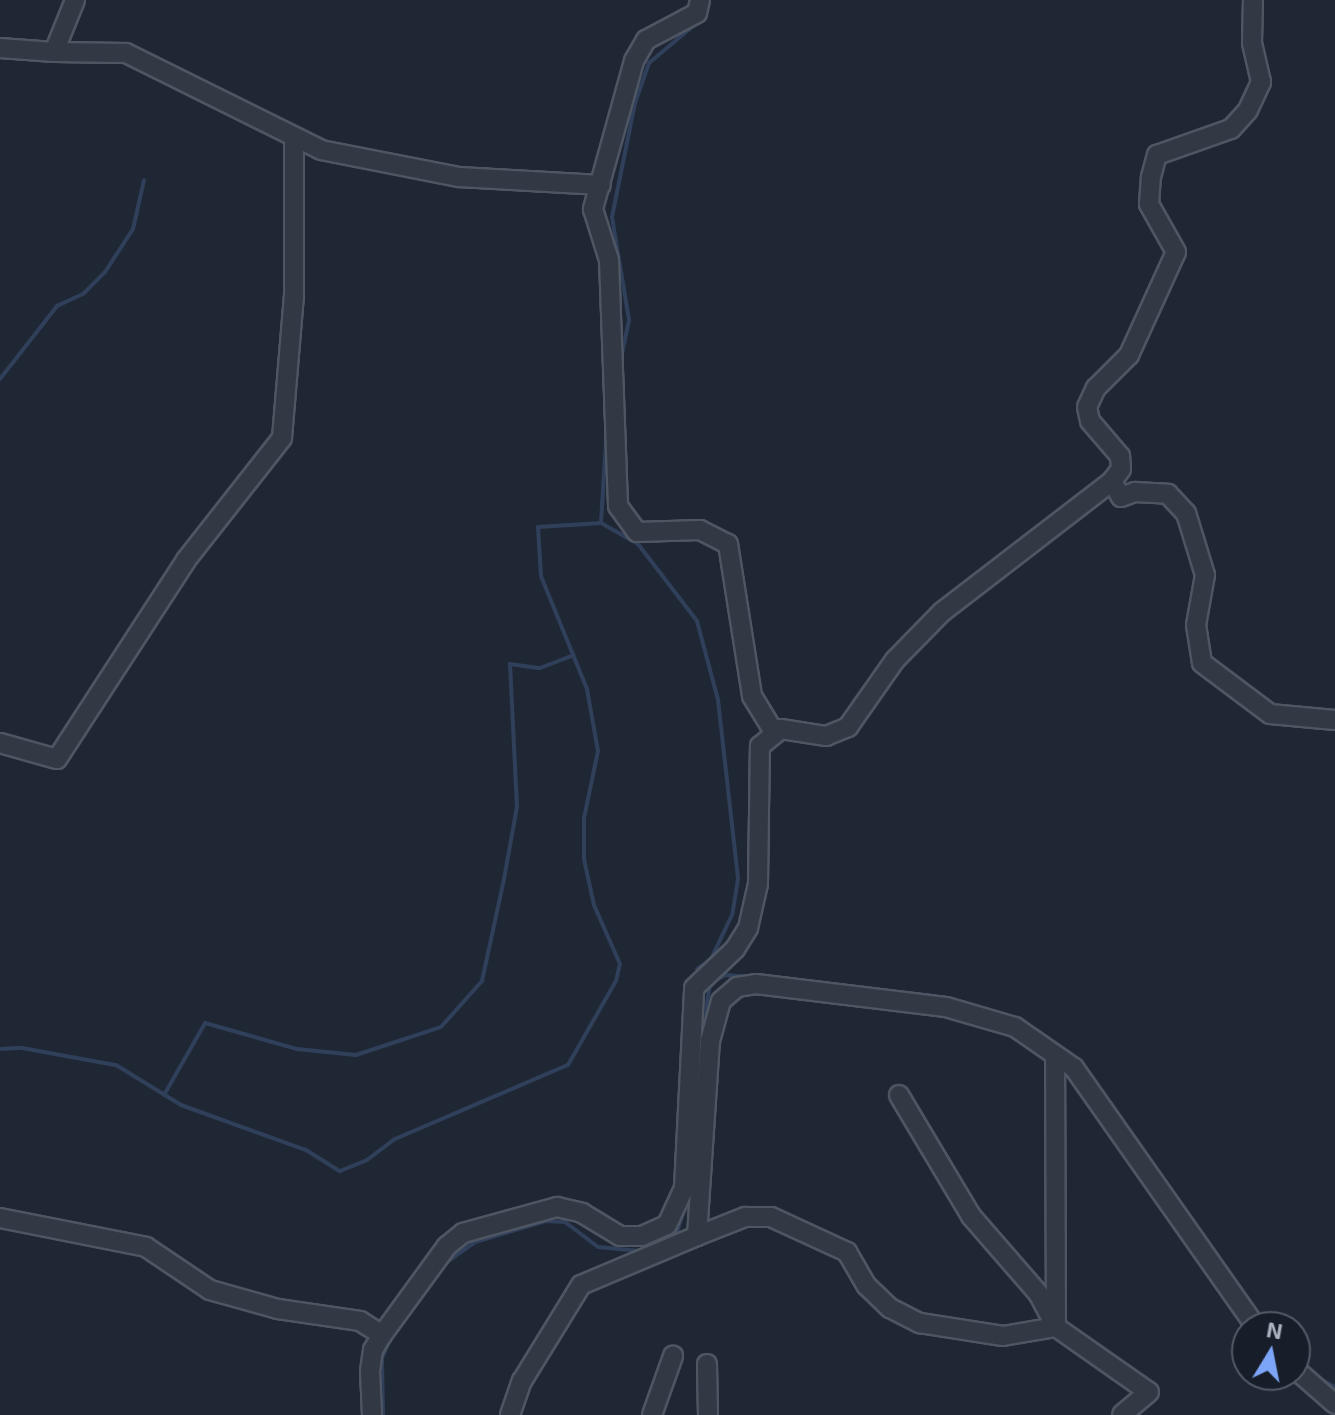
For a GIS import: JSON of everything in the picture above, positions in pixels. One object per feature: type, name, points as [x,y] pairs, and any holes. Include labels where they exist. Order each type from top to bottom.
[{"type":"street","points":[[54,52],[75,0]]},
{"type":"street","points":[[700,0],[697,13],[646,40],[634,61],[593,209],[609,260],[618,506],[637,532],[700,530],[728,544],[752,696],[774,732]]},
{"type":"street","points":[[372,1415],[370,1371],[382,1335],[447,1246],[463,1233],[557,1207],[582,1213],[620,1236],[642,1236],[676,1215],[684,1188],[694,988],[735,949],[748,928],[758,884],[760,746],[774,732],[826,736],[848,727],[895,660],[942,612],[1112,481],[1121,469],[1120,456],[1090,421],[1087,407],[1096,388],[1129,355],[1176,252],[1149,204],[1157,155],[1231,129],[1248,110],[1261,82],[1252,43],[1253,0]]},
{"type":"street","points":[[0,48],[126,53],[321,150],[459,177],[601,185]]},
{"type":"street","points":[[0,743],[57,759],[186,560],[282,438],[294,296],[294,138]]},
{"type":"street","points":[[1112,481],[1121,497],[1135,492],[1168,494],[1186,513],[1205,575],[1196,625],[1202,663],[1270,714],[1335,720]]},
{"type":"street","points":[[697,1236],[710,1041],[721,1001],[746,986],[946,1007],[1015,1027],[1074,1068],[1245,1311]]},
{"type":"street","points":[[1055,1056],[1056,1327]]},
{"type":"street","points":[[899,1095],[971,1216],[1038,1293],[1056,1327],[1149,1392],[1122,1415]]},
{"type":"street","points":[[510,1415],[522,1381],[581,1285],[745,1217],[771,1217],[847,1252],[867,1286],[890,1308],[920,1323],[1003,1336],[1056,1327]]},
{"type":"street","points":[[0,1218],[146,1247],[210,1290],[278,1309],[360,1321],[382,1335]]},
{"type":"street","points":[[652,1415],[673,1356]]},
{"type":"street","points":[[707,1364],[708,1415]]},
{"type":"street","points":[[1311,1383],[1335,1404]]},
{"type":"waterway","points":[[621,358],[629,320],[612,217],[635,103],[649,63],[699,21]]},
{"type":"waterway","points":[[1248,67],[1251,80]]},
{"type":"waterway","points":[[0,379],[57,306],[83,294],[105,272],[133,229],[144,180]]},
{"type":"waterway","points":[[601,523],[607,426]]},
{"type":"waterway","points":[[0,1049],[22,1048],[116,1065],[181,1105],[306,1150],[340,1171],[367,1160],[395,1139],[568,1065],[616,981],[620,964],[594,905],[584,859],[584,818],[598,751],[587,689],[541,576],[538,527],[601,523],[638,544],[697,621],[718,700],[738,879],[732,915],[711,959],[697,969]]},
{"type":"waterway","points":[[164,1095],[205,1023],[297,1049],[356,1055],[441,1027],[482,981],[504,879],[517,807],[510,664],[540,668],[574,655]]},
{"type":"waterway","points":[[700,1051],[710,983],[726,975],[750,977]]},
{"type":"waterway","points":[[822,983],[933,996]]},
{"type":"waterway","points":[[968,1004],[1009,1017]]},
{"type":"waterway","points":[[1038,1033],[1060,1049]]},
{"type":"waterway","points":[[648,1247],[677,1232],[686,1204]]},
{"type":"waterway","points":[[444,1264],[475,1242],[546,1221],[565,1222],[598,1247],[640,1251]]},
{"type":"waterway","points":[[383,1415],[382,1358],[390,1339]]},
{"type":"waterway","points":[[1316,1377],[1335,1387]]}]
